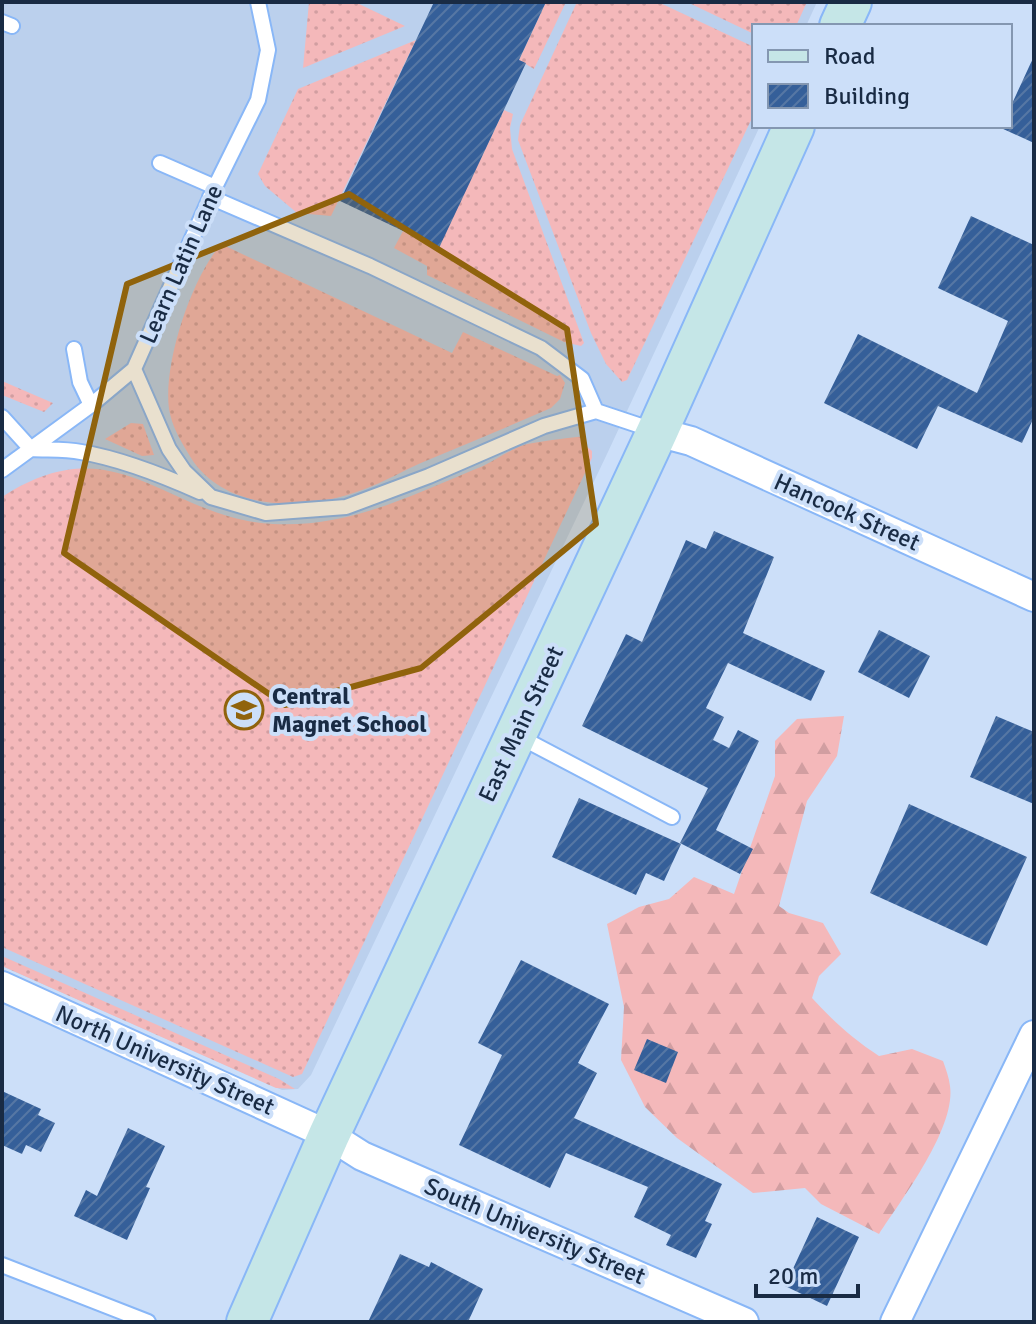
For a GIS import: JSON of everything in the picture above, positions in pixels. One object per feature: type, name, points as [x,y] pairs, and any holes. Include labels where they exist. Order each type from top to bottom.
[{"type":"street","points":[[841,24],[851,2]]},
{"type":"street","name":"East Main Street","points":[[247,1322],[329,1135],[657,432],[793,128]]},
{"type":"street","name":"Hancock Street","points":[[657,432],[691,441],[1034,597]]},
{"type":"street","name":"North University Street","points":[[2,986],[329,1135]]},
{"type":"street","points":[[895,1322],[1034,1035]]},
{"type":"street","name":"South University Street","points":[[329,1135],[362,1156],[744,1322]]},
{"type":"lane","name":"Learn Latin Lane","points":[[2,470],[91,405],[134,369],[212,192],[258,100],[268,50],[258,2]]},
{"type":"lane","points":[[160,163],[212,192],[541,348],[582,379],[596,411]]},
{"type":"lane","points":[[74,349],[80,382],[91,405]]},
{"type":"lane","points":[[134,369],[169,449],[184,471],[211,497]]},
{"type":"lane","points":[[2,417],[31,449],[80,451],[126,463],[211,497],[266,513],[346,507],[429,476],[544,426],[596,411],[657,432]]},
{"type":"lane","points":[[516,735],[672,817]]},
{"type":"lane","points":[[2,1265],[148,1322]]},
{"type":"highlighted area","points":[[349,194],[567,329],[596,524],[421,668],[285,705],[64,553],[127,284]]},
{"type":"shaded area","name":"Central Magnet School","points":[[2,2],[817,2],[807,24],[752,24],[752,128],[759,128],[311,1075],[298,1089],[282,1090],[2,966]]},
{"type":"green space","points":[[309,2],[355,2],[405,26],[303,68]]},
{"type":"green space","points":[[546,2],[566,2],[534,69],[519,60]]},
{"type":"green space","points":[[577,2],[658,2],[752,46],[752,118],[627,380],[622,382],[606,364],[591,333],[518,140],[520,125]]},
{"type":"green space","points":[[687,2],[807,2],[797,24],[752,24],[752,33]]},
{"type":"green space","points":[[416,40],[331,216],[297,213],[265,186],[258,174],[298,89]]},
{"type":"green space","points":[[504,110],[513,114],[510,128],[512,149],[584,343],[581,346],[564,342],[427,275],[427,266],[394,248],[403,231],[438,247]]},
{"type":"green space","points":[[221,244],[452,353],[463,332],[560,375],[565,383],[560,399],[551,408],[371,487],[339,497],[290,504],[266,502],[221,487],[203,472],[188,453],[170,415],[168,390],[175,346],[190,300],[199,278]]},
{"type":"green space","points":[[2,381],[53,403],[44,412],[2,395]]},
{"type":"green space","points":[[131,423],[143,424],[154,455],[142,456],[105,439]]},
{"type":"green space","points":[[586,436],[585,445],[592,451],[592,458],[302,1074],[293,1077],[2,947],[2,497],[42,476],[78,469],[110,471],[235,518],[273,524],[301,524],[355,515],[407,498],[526,444]]},
{"type":"green space","points":[[844,716],[837,756],[807,801],[779,906],[789,913],[823,923],[841,954],[819,976],[812,998],[852,1036],[879,1056],[912,1049],[943,1061],[950,1086],[950,1103],[936,1142],[879,1234],[821,1204],[805,1188],[753,1193],[677,1138],[645,1107],[621,1060],[624,1007],[607,924],[639,907],[669,899],[694,877],[734,894],[775,776],[775,741],[797,719]]},
{"type":"green space","points":[[2,956],[279,1079],[295,1089],[276,1088],[2,966]]},
{"type":"building","points":[[434,2],[546,2],[519,60],[526,63],[439,248],[340,201]]},
{"type":"building","points":[[1034,56],[1034,143],[1001,128],[1012,128],[1012,104]]},
{"type":"building","points":[[971,216],[1034,245],[1034,417],[1022,443],[938,406],[917,449],[824,403],[858,334],[977,393],[1008,321],[938,288]]},
{"type":"building","points":[[714,531],[774,557],[743,633],[825,671],[811,701],[728,663],[706,708],[724,717],[713,740],[729,748],[738,730],[759,741],[716,830],[753,849],[740,874],[680,843],[708,788],[582,726],[626,634],[642,642],[686,540],[706,549]]},
{"type":"building","points":[[879,630],[930,656],[909,698],[858,672]]},
{"type":"building","points":[[996,716],[1034,732],[1034,804],[970,777]]},
{"type":"building","points":[[579,798],[681,844],[664,881],[646,873],[636,895],[552,857]]},
{"type":"building","points":[[909,804],[1027,857],[987,946],[870,893]]},
{"type":"building","points":[[521,960],[609,1004],[578,1063],[597,1073],[574,1118],[722,1184],[705,1221],[712,1224],[696,1258],[666,1245],[671,1235],[634,1217],[648,1187],[566,1153],[550,1188],[459,1145],[502,1055],[478,1043]]},
{"type":"building","points":[[647,1039],[678,1052],[666,1083],[634,1070]]},
{"type":"building","points":[[2,1091],[41,1109],[38,1115],[55,1123],[41,1152],[26,1145],[22,1154],[2,1145]]},
{"type":"building","points":[[128,1128],[165,1146],[127,1240],[74,1216],[86,1190],[97,1196]]},
{"type":"building","points":[[817,1217],[859,1237],[827,1306],[785,1286]]},
{"type":"building","points":[[400,1254],[429,1267],[431,1262],[483,1289],[468,1322],[368,1322]]},
{"type":"place","name":"Central Magnet School","points":[[244,710]]}]
